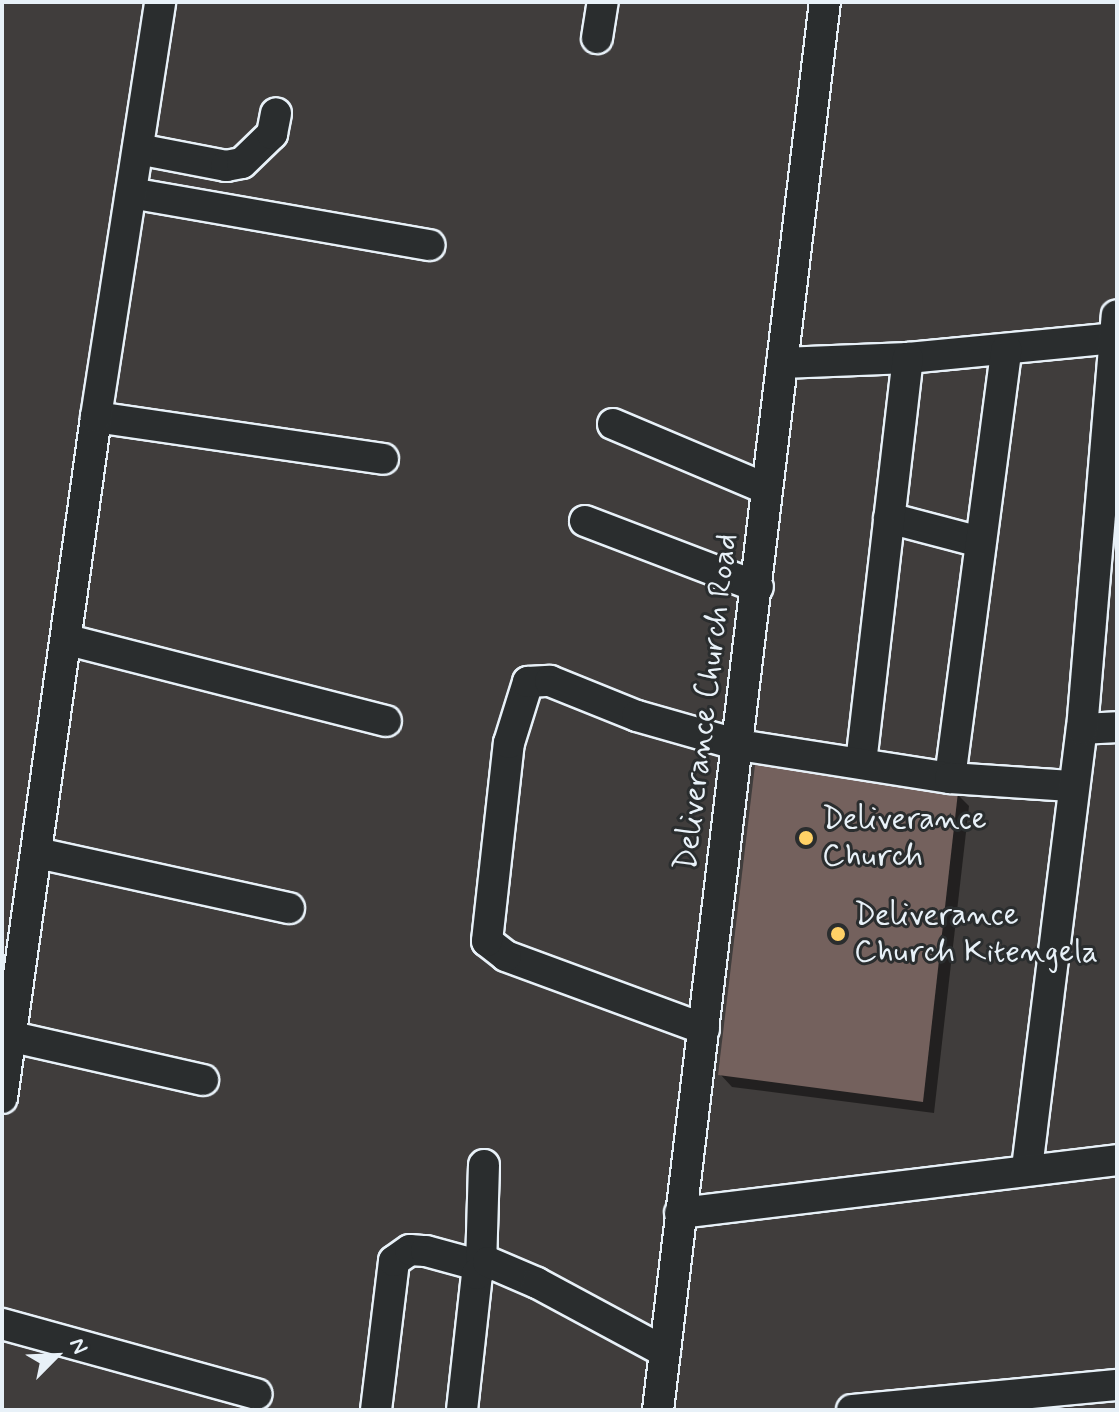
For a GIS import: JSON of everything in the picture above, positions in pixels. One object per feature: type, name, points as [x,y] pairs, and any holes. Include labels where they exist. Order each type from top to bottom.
[{"type":"street","points":[[2,1098],[8,1036],[68,640],[96,417],[160,2]]},
{"type":"street","points":[[597,38],[603,2]]},
{"type":"street","name":"Deliverance Church Road","points":[[658,1410],[825,2]]},
{"type":"street","points":[[138,149],[226,166],[242,163],[272,134],[276,113]]},
{"type":"street","points":[[131,193],[429,245]]},
{"type":"street","points":[[782,363],[1006,350],[1116,330],[1082,729],[1071,786],[1027,1168]]},
{"type":"street","points":[[950,778],[1006,350]]},
{"type":"street","points":[[861,763],[908,358]]},
{"type":"street","points":[[96,417],[383,459]]},
{"type":"street","points":[[613,424],[767,489]]},
{"type":"street","points":[[889,518],[980,542]]},
{"type":"street","points":[[585,521],[758,587]]},
{"type":"street","points":[[68,640],[386,721]]},
{"type":"street","points":[[704,1029],[506,956],[487,941],[485,925],[509,743],[528,682],[550,681],[637,716],[739,745],[950,778],[1071,786]]},
{"type":"street","points":[[1082,729],[1117,727]]},
{"type":"street","points":[[38,853],[289,908]]},
{"type":"street","points":[[8,1036],[203,1080]]},
{"type":"street","points":[[680,1213],[1027,1168],[1117,1160]]},
{"type":"street","points":[[462,1410],[481,1266],[484,1165]]},
{"type":"street","points":[[376,1410],[394,1261],[410,1250],[426,1251],[481,1266],[495,1262],[665,1352]]},
{"type":"street","points":[[2,1324],[257,1394]]},
{"type":"street","points":[[852,1410],[1117,1385]]},
{"type":"building","name":"Deliverance Church Kitengela","points":[[756,757],[958,792],[923,1102],[718,1075]]},
{"type":"place","name":"Deliverance Church","points":[[806,838]]},
{"type":"place","name":"Deliverance Church Kitengela","points":[[838,934]]}]
